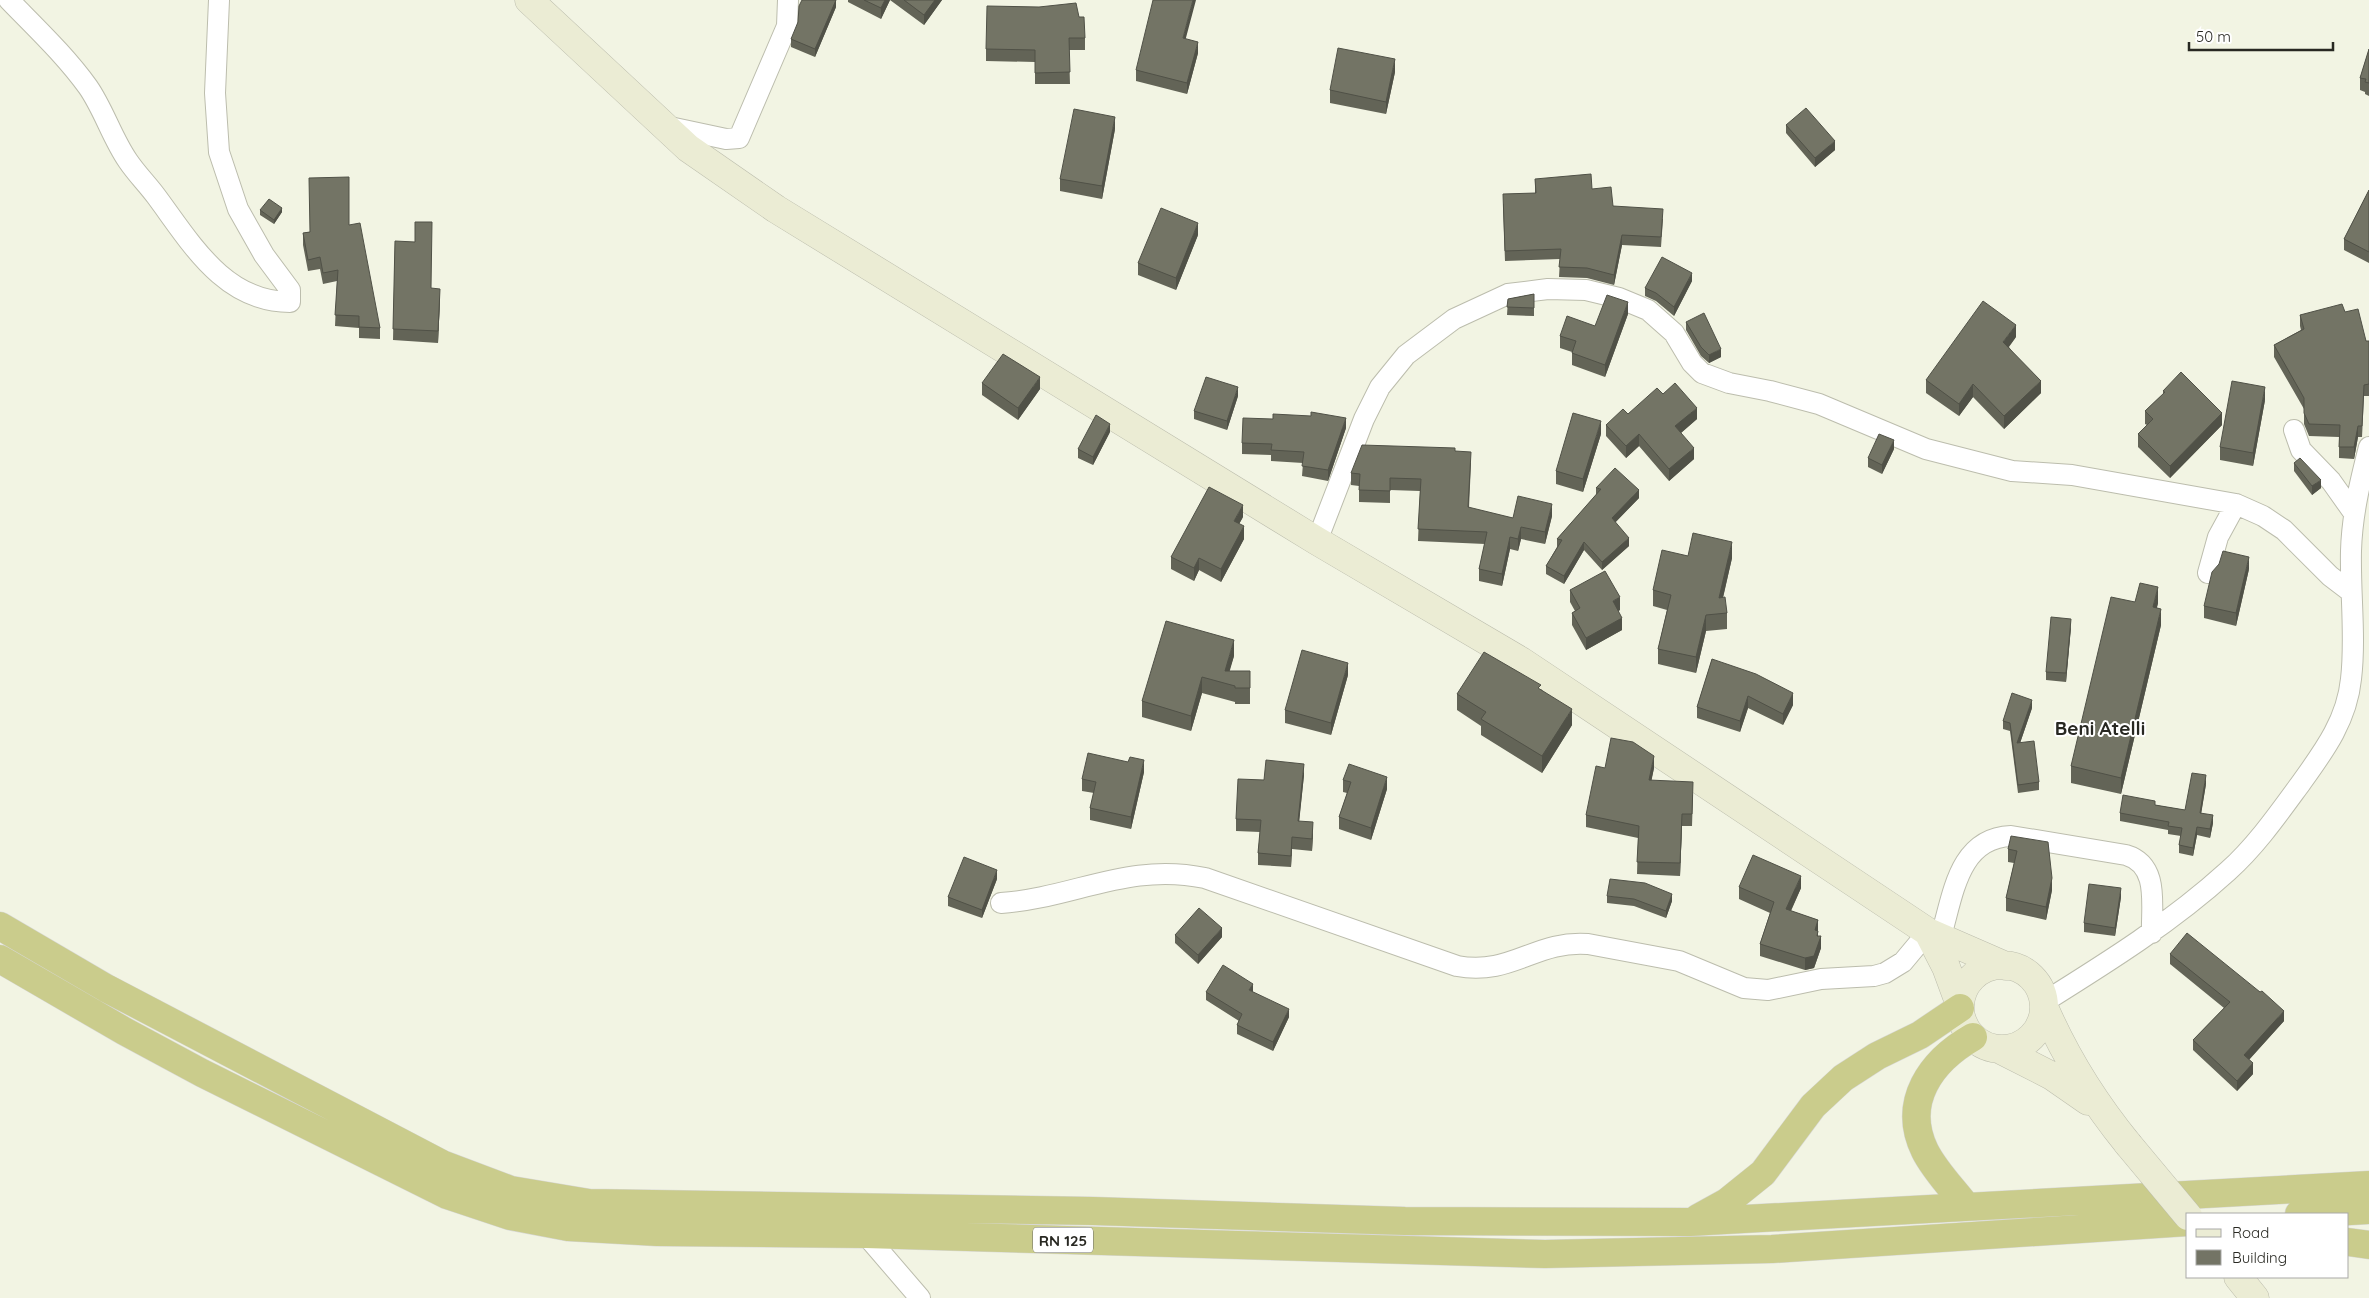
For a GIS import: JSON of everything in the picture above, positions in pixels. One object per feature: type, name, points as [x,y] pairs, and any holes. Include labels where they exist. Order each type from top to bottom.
[{"type":"highway","points":[[0,926],[106,988],[442,1164],[511,1190],[589,1203],[1093,1211],[1405,1221],[1690,1222],[2369,1185]]},
{"type":"highway","name":"RN 125","points":[[0,959],[124,1031],[202,1073],[447,1195],[481,1208],[539,1222],[597,1229],[657,1232],[865,1234],[1469,1253],[1620,1254],[1772,1249],[2186,1222]]},
{"type":"highway","points":[[1690,1222],[1727,1202],[1763,1173],[1814,1106],[1843,1078],[1877,1056],[1920,1035],[1960,1006]]},
{"type":"highway","points":[[1966,1206],[1925,1150],[1920,1136],[1918,1107],[1924,1085],[1935,1066],[1957,1046],[1973,1037]]},
{"type":"highway","points":[[2316,1213],[2369,1210]]},
{"type":"highway","points":[[2349,1242],[2369,1244]]},
{"type":"main road","points":[[529,0],[688,148],[776,209],[1317,541],[1468,628],[1566,690],[1934,935],[2006,966]]},
{"type":"main road","points":[[1934,935],[1960,1006],[1966,1029],[1973,1037],[1981,1044],[1999,1049],[2052,1076],[2101,1112]]},
{"type":"main road","points":[[1960,1006],[1966,986],[1979,972],[1997,966],[2017,968],[2035,982],[2075,1072],[2101,1112],[2186,1214]]},
{"type":"main road","points":[[1999,1049],[2018,1046],[2034,1034],[2040,1026],[2044,1005]]},
{"type":"main road","points":[[2239,1278],[2255,1298]]},
{"type":"street","points":[[9,0],[51,44],[88,88],[128,160],[192,248],[225,279],[250,295],[274,302],[290,302],[290,290],[264,255],[238,209],[219,152],[215,93],[219,0]]},
{"type":"street","points":[[663,126],[726,139],[739,138],[787,26],[788,0]]},
{"type":"street","points":[[1317,541],[1364,419],[1380,387],[1406,355],[1454,319],[1508,294],[1548,289],[1586,290],[1619,298],[1648,310],[1674,333],[1692,364],[1702,373],[1729,383],[1770,391],[1819,404],[1926,449],[2012,471],[2072,475],[2236,504],[2263,516],[2284,530],[2330,576],[2351,592]]},
{"type":"street","points":[[2294,430],[2301,450],[2331,481],[2353,512]]},
{"type":"street","points":[[2044,1005],[2152,933],[2230,869],[2281,810],[2323,754],[2343,717],[2351,680],[2353,512],[2369,447]]},
{"type":"street","points":[[2208,573],[2218,537],[2236,504]]},
{"type":"street","points":[[1001,903],[1037,899],[1089,884],[1125,877],[1159,873],[1190,875],[1205,878],[1470,969],[1497,967],[1544,948],[1573,943],[1588,944],[1679,961],[1732,984],[1756,990],[1780,989],[1821,979],[1874,976],[1885,973],[1903,962],[1934,935],[1968,856],[1983,843],[2001,836],[2011,836],[2126,855],[2141,861],[2146,867],[2151,882],[2152,933]]},
{"type":"street","points":[[865,1234],[920,1298]]},
{"type":"building","points":[[802,0],[836,0],[815,49],[791,39],[798,22],[799,6]]},
{"type":"building","points":[[864,0],[885,0],[881,8]]},
{"type":"building","points":[[904,0],[935,0],[924,15]]},
{"type":"building","points":[[1153,0],[1193,0],[1183,38],[1198,42],[1187,83],[1136,70]]},
{"type":"building","points":[[1076,3],[1079,17],[1084,17],[1085,38],[1069,38],[1070,72],[1035,73],[1035,50],[986,49],[987,6],[1039,7]]},
{"type":"building","points":[[1338,48],[1395,59],[1386,102],[1330,90]]},
{"type":"building","points":[[2369,49],[2369,83],[2365,82],[2366,79],[2360,78]]},
{"type":"building","points":[[1806,108],[1835,141],[1815,158],[1786,125]]},
{"type":"building","points":[[1074,109],[1115,117],[1102,186],[1060,179]]},
{"type":"building","points":[[1591,174],[1592,189],[1611,187],[1613,206],[1663,209],[1661,237],[1622,235],[1614,275],[1587,268],[1559,267],[1561,249],[1505,251],[1503,194],[1536,193],[1535,179]]},
{"type":"building","points":[[349,177],[349,225],[360,223],[380,328],[359,327],[359,316],[335,315],[338,270],[323,273],[320,257],[308,260],[303,233],[310,232],[309,178]]},
{"type":"building","points":[[2369,190],[2369,252],[2344,239]]},
{"type":"building","points":[[269,199],[282,208],[274,220],[260,210]]},
{"type":"building","points":[[1161,208],[1198,223],[1176,278],[1138,263]]},
{"type":"building","points":[[415,222],[432,222],[431,288],[440,289],[438,331],[393,329],[395,241],[415,242]]},
{"type":"building","points":[[1662,257],[1692,273],[1674,307],[1656,293],[1645,288]]},
{"type":"building","points":[[1534,294],[1534,308],[1507,307],[1508,299]]},
{"type":"building","points":[[1607,295],[1628,302],[1605,365],[1572,353],[1576,341],[1560,336],[1567,316],[1595,326]]},
{"type":"building","points":[[1983,301],[2016,325],[2003,342],[2041,381],[2004,416],[1973,384],[1959,404],[1926,380]]},
{"type":"building","points":[[2342,304],[2345,312],[2358,309],[2366,341],[2369,341],[2369,384],[2364,385],[2362,426],[2358,426],[2354,447],[2339,447],[2340,425],[2309,424],[2304,413],[2304,398],[2274,345],[2304,329],[2300,315]]},
{"type":"building","points":[[1704,313],[1721,349],[1709,355],[1701,347],[1686,322]]},
{"type":"building","points":[[1003,354],[1040,377],[1018,408],[982,383]]},
{"type":"building","points":[[2181,372],[2222,413],[2170,466],[2138,434],[2153,419],[2145,411],[2165,392],[2163,391]]},
{"type":"building","points":[[1206,377],[1238,387],[1227,421],[1194,411]]},
{"type":"building","points":[[2232,381],[2265,387],[2253,453],[2220,447]]},
{"type":"building","points":[[1675,383],[1697,408],[1675,426],[1694,448],[1669,469],[1639,434],[1626,446],[1606,425],[1623,409],[1628,414],[1657,388],[1663,394]]},
{"type":"building","points":[[1311,412],[1346,418],[1328,470],[1302,466],[1304,452],[1271,450],[1272,444],[1242,443],[1243,418],[1273,419],[1273,414],[1311,416]]},
{"type":"building","points":[[1573,413],[1601,421],[1583,479],[1556,471]]},
{"type":"building","points":[[1096,415],[1110,424],[1093,457],[1078,449]]},
{"type":"building","points":[[1879,434],[1894,440],[1882,465],[1868,458]]},
{"type":"building","points":[[1362,445],[1455,448],[1455,451],[1471,452],[1468,507],[1513,518],[1518,496],[1552,504],[1545,532],[1521,527],[1518,539],[1510,537],[1502,574],[1479,569],[1487,532],[1418,529],[1421,479],[1390,478],[1390,491],[1359,490],[1360,474],[1351,473]]},
{"type":"building","points":[[2300,458],[2321,480],[2312,486],[2294,463]]},
{"type":"building","points":[[1615,468],[1639,490],[1612,518],[1629,538],[1602,562],[1584,542],[1564,576],[1546,566],[1562,540],[1557,539],[1601,489],[1596,488]]},
{"type":"building","points":[[1209,487],[1243,505],[1234,521],[1244,526],[1221,569],[1199,558],[1194,568],[1171,557]]},
{"type":"building","points":[[1693,533],[1732,542],[1719,598],[1725,597],[1727,613],[1706,615],[1696,657],[1658,649],[1671,595],[1653,590],[1662,550],[1688,556]]},
{"type":"building","points":[[2223,551],[2249,557],[2236,613],[2204,606],[2212,572],[2219,564]]},
{"type":"building","points":[[1605,571],[1620,597],[1613,601],[1622,618],[1586,638],[1572,613],[1580,608],[1570,590]]},
{"type":"building","points":[[2140,583],[2158,587],[2153,607],[2161,609],[2121,778],[2071,766],[2111,597],[2135,602]]},
{"type":"building","points":[[2051,617],[2071,619],[2066,673],[2046,672]]},
{"type":"building","points":[[1166,621],[1234,640],[1225,671],[1250,671],[1250,688],[1235,688],[1235,686],[1202,677],[1191,716],[1142,701]]},
{"type":"building","points":[[1302,650],[1348,663],[1331,723],[1285,710]]},
{"type":"building","points":[[1484,652],[1541,685],[1538,688],[1572,709],[1542,756],[1481,719],[1486,712],[1457,694]]},
{"type":"building","points":[[1712,659],[1756,674],[1793,693],[1783,714],[1748,696],[1740,721],[1697,707]]},
{"type":"building","points":[[2012,693],[2032,700],[2017,743],[2034,741],[2039,782],[2018,785],[2010,723],[2003,721]]},
{"type":"building","points":[[1611,738],[1633,742],[1654,756],[1649,780],[1693,782],[1692,814],[1682,814],[1680,863],[1637,862],[1639,826],[1586,815],[1596,766],[1605,768]]},
{"type":"building","points":[[1088,753],[1128,762],[1130,757],[1144,760],[1131,817],[1090,808],[1096,782],[1082,779]]},
{"type":"building","points":[[1266,760],[1304,764],[1298,821],[1313,822],[1312,839],[1292,837],[1291,856],[1258,853],[1261,820],[1236,819],[1238,779],[1264,780]]},
{"type":"building","points":[[1349,764],[1387,777],[1371,828],[1339,817],[1351,782],[1343,780]]},
{"type":"building","points":[[2192,773],[2206,775],[2200,813],[2213,815],[2210,829],[2197,827],[2193,848],[2179,845],[2182,828],[2168,826],[2169,822],[2120,813],[2123,795],[2155,801],[2155,805],[2185,810]]},
{"type":"building","points":[[2011,836],[2048,842],[2052,878],[2046,907],[2006,898],[2017,851],[2008,849]]},
{"type":"building","points":[[1753,855],[1801,876],[1786,909],[1818,920],[1815,930],[1818,931],[1817,936],[1821,936],[1814,956],[1805,958],[1760,944],[1774,902],[1739,887]]},
{"type":"building","points":[[964,857],[997,870],[982,910],[948,897]]},
{"type":"building","points":[[1610,879],[1645,883],[1672,894],[1666,911],[1634,899],[1607,896]]},
{"type":"building","points":[[2089,884],[2121,888],[2115,928],[2084,923]]},
{"type":"building","points":[[1199,908],[1222,928],[1198,955],[1175,935]]},
{"type":"building","points":[[2187,933],[2260,992],[2262,991],[2284,1011],[2244,1055],[2253,1063],[2237,1081],[2193,1040],[2230,1002],[2170,954]]},
{"type":"building","points":[[1223,965],[1253,984],[1249,990],[1289,1009],[1273,1042],[1237,1025],[1242,1014],[1206,992]]},
{"type":"district","name":"Beni Atelli","points":[[2100,728]]}]
